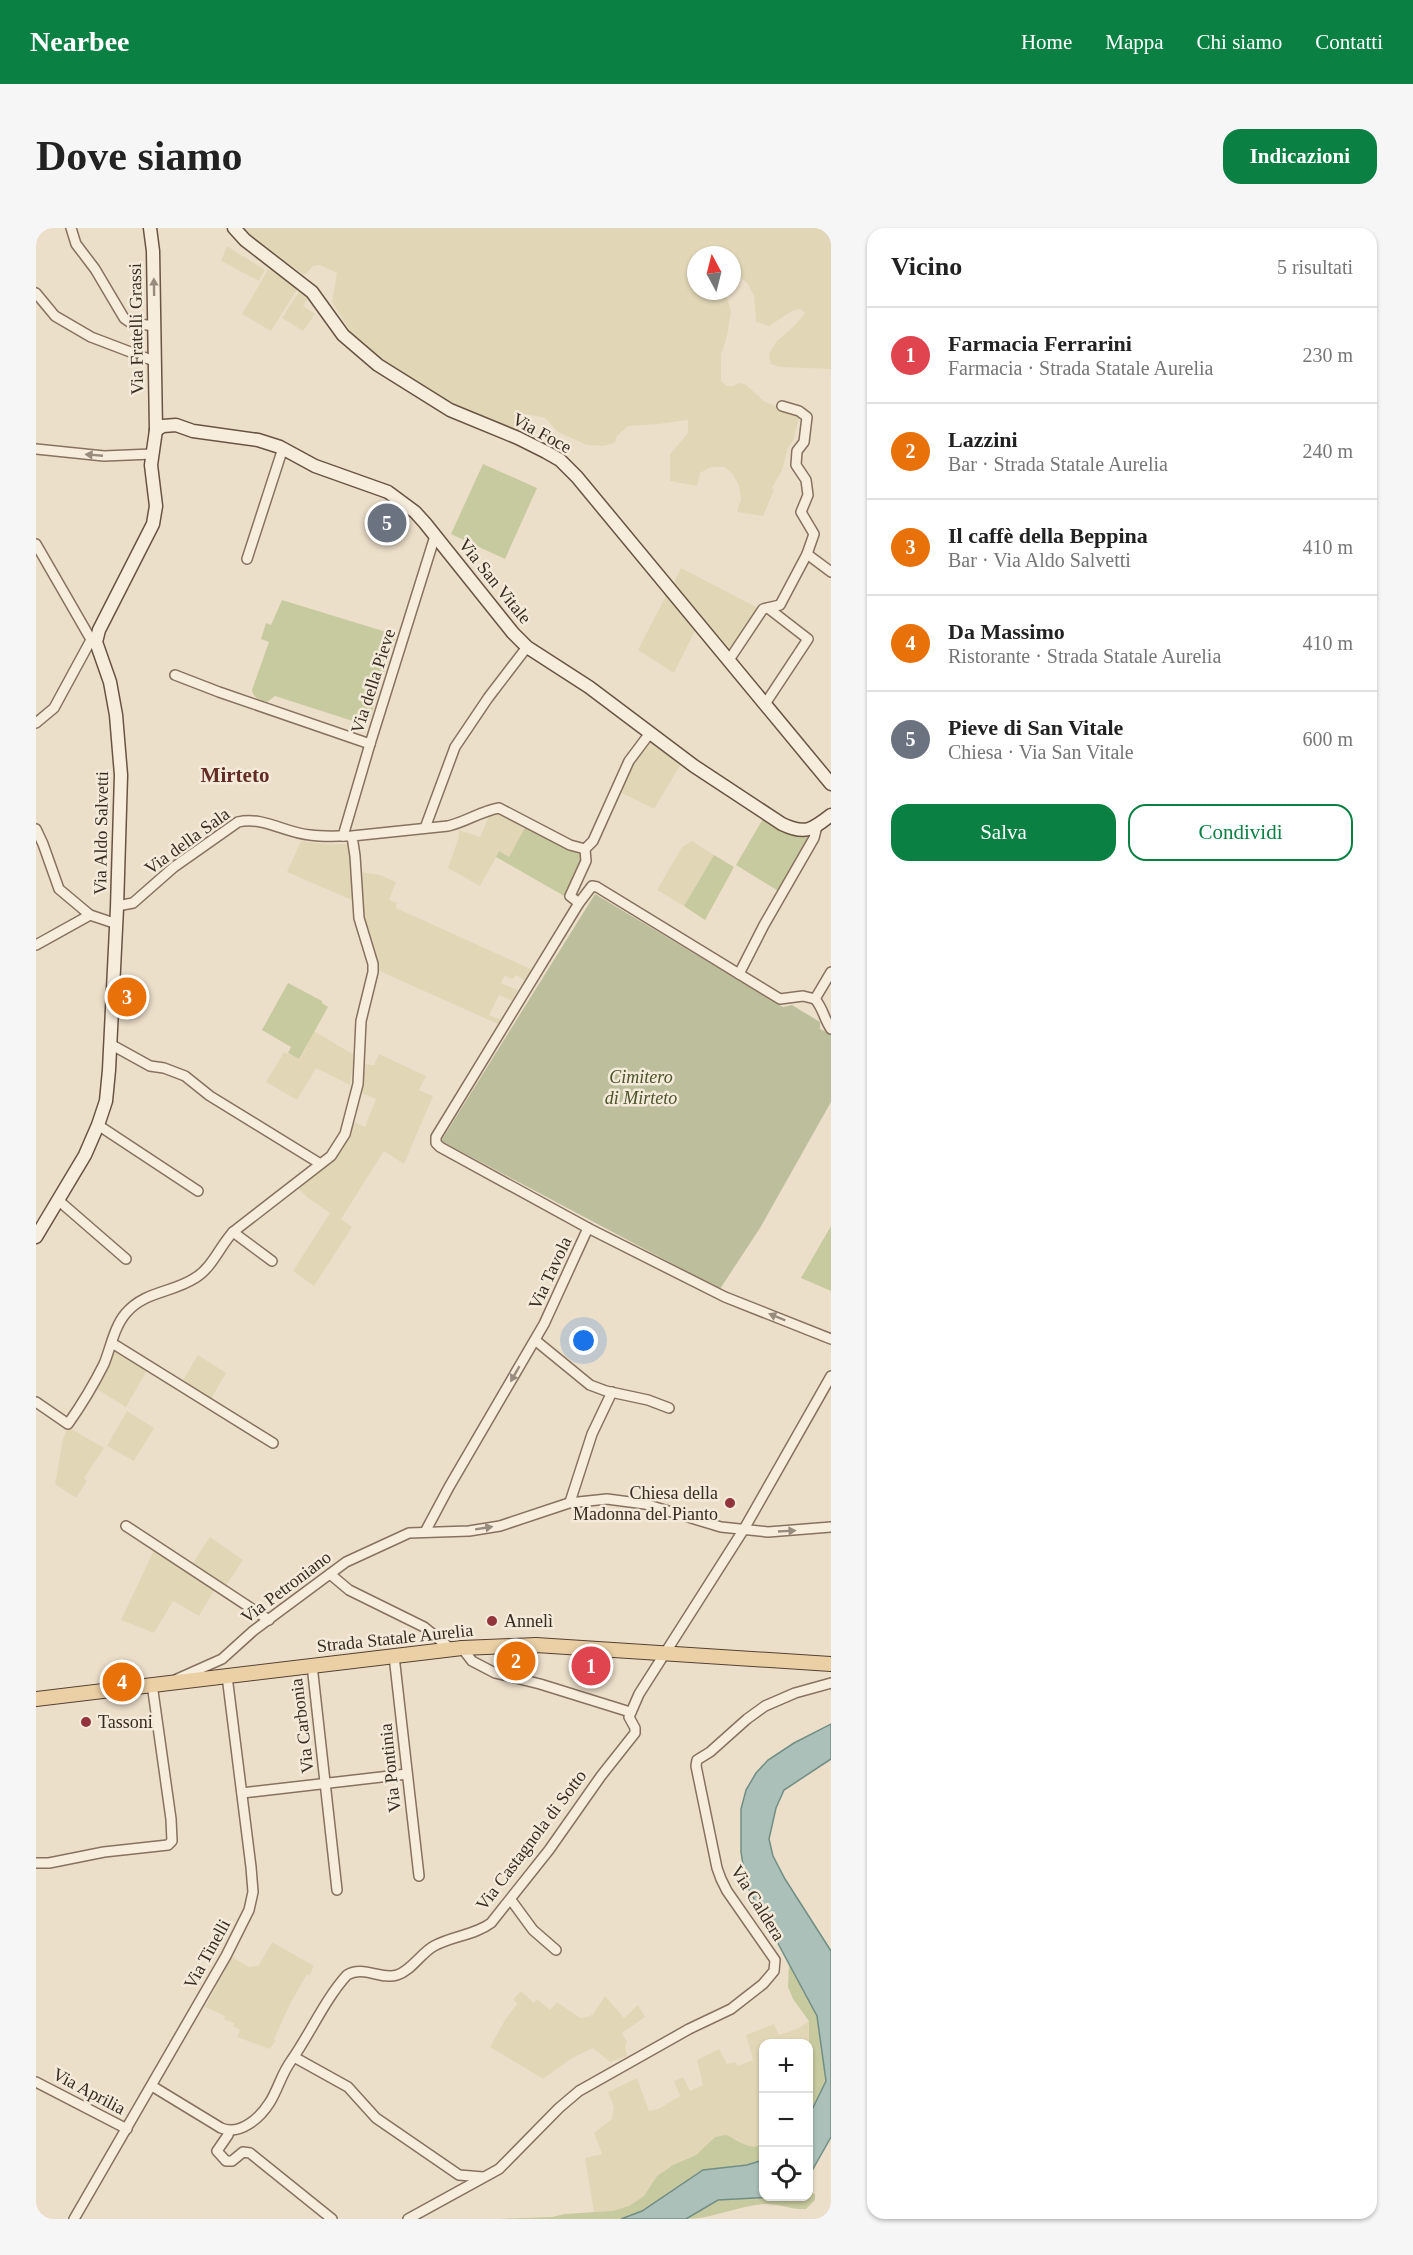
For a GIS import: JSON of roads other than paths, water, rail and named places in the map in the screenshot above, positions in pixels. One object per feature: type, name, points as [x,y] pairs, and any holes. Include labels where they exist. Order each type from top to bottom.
[{"type":"main road","name":"Strada Statale Aurelia","points":[[36,1699],[457,1649],[536,1644],[831,1664]]},
{"type":"street","points":[[71,228],[76,244],[95,269],[124,318],[131,322],[154,326]]},
{"type":"street","name":"Via Fratelli Grassi","points":[[150,228],[153,251],[156,430]]},
{"type":"street","name":"Via Foce","points":[[234,228],[245,240],[312,292],[343,335],[378,365],[450,410],[518,438],[560,460],[577,477],[831,784]]},
{"type":"street","points":[[36,293],[55,316],[91,337],[154,361]]},
{"type":"street","points":[[729,660],[763,609],[780,605],[807,554],[814,534],[801,512],[808,495],[806,480],[796,465],[797,451],[804,442],[807,417],[799,411],[782,406]]},
{"type":"street","name":"Via San Vitale","points":[[156,430],[163,426],[177,425],[193,431],[258,440],[283,448],[315,466],[387,492],[415,512],[513,633],[527,646],[588,687],[694,766],[782,824],[796,831],[817,826]]},
{"type":"street","points":[[36,723],[54,708],[94,640],[153,524],[156,506],[152,454],[156,430]]},
{"type":"street","points":[[247,559],[283,448]]},
{"type":"street","points":[[36,449],[104,456],[152,454]]},
{"type":"street","name":"Via della Pieve","points":[[347,836],[370,744],[435,536]]},
{"type":"street","points":[[36,544],[94,640]]},
{"type":"street","points":[[807,554],[831,572]]},
{"type":"street","points":[[765,704],[808,639],[768,608]]},
{"type":"street","name":"Via Aldo Salvetti","points":[[36,1237],[85,1155],[98,1125],[106,1101],[112,1045],[120,749],[110,682],[94,640]]},
{"type":"street","points":[[424,828],[455,747],[527,646]]},
{"type":"street","points":[[176,675],[370,744]]},
{"type":"street","points":[[579,903],[570,896],[587,857],[585,849],[593,841],[629,761],[650,733]]},
{"type":"street","name":"Via della Sala","points":[[117,906],[133,903],[174,867],[238,822],[248,819],[310,835],[347,836],[462,823],[499,808],[570,846],[585,849]]},
{"type":"street","points":[[739,974],[814,838],[817,826],[831,815]]},
{"type":"street","points":[[36,830],[59,889],[90,915],[117,924]]},
{"type":"street","points":[[36,1402],[68,1424],[103,1366],[118,1324],[139,1300],[196,1277],[206,1269],[222,1243],[233,1232],[331,1156],[345,1134],[358,1084],[361,1021],[373,972],[373,963],[358,911],[356,856],[347,836]]},
{"type":"street","points":[[588,1228],[436,1143],[436,1137],[588,889],[592,886],[597,887],[780,999],[803,996],[815,999],[822,1008],[826,1022],[831,1029]]},
{"type":"street","points":[[36,945],[90,915]]},
{"type":"street","points":[[815,999],[831,972]]},
{"type":"street","points":[[112,1045],[150,1066],[165,1068],[185,1077],[210,1096],[320,1163]]},
{"type":"street","points":[[98,1125],[198,1191]]},
{"type":"street","points":[[57,1200],[126,1259]]},
{"type":"street","name":"Via Tavola","points":[[425,1532],[544,1324],[588,1228],[724,1297],[831,1339]]},
{"type":"street","points":[[233,1232],[272,1261]]},
{"type":"street","points":[[535,1340],[590,1385],[648,1400],[669,1408]]},
{"type":"street","points":[[112,1343],[273,1443]]},
{"type":"street","name":"Via Castagnola di Sotto","points":[[229,2131],[247,2126],[270,2103],[294,2057],[347,1976],[352,1972],[362,1972],[396,1976],[433,1947],[486,1926],[511,1900],[635,1733],[629,1717],[630,1712],[654,1667],[744,1529],[831,1376]]},
{"type":"street","points":[[570,1502],[592,1434],[612,1392]]},
{"type":"street","name":"Via Petroniano","points":[[172,1682],[222,1659],[346,1562],[410,1533],[469,1531],[500,1526],[541,1510],[570,1502],[607,1499],[645,1504],[706,1524],[768,1532],[831,1527]]},
{"type":"street","points":[[126,1526],[269,1620]]},
{"type":"street","points":[[330,1575],[349,1590],[424,1628],[472,1661],[495,1673],[533,1682],[630,1712]]},
{"type":"street","name":"Via Pontinia","points":[[394,1656],[419,1876]]},
{"type":"street","name":"Via Carbonia","points":[[312,1665],[338,1890]]},
{"type":"street","name":"Via Tinelli","points":[[74,2219],[226,1956],[249,1910],[253,1892],[252,1876],[227,1676]]},
{"type":"street","name":"Via Caldera","points":[[408,2219],[499,2169],[579,2091],[689,2029],[731,2009],[763,1984],[774,1971],[775,1960],[727,1891],[717,1868],[696,1766],[697,1760],[710,1752],[765,1706],[795,1693],[831,1683]]},
{"type":"street","points":[[36,1863],[168,1845],[172,1841],[152,1684]]},
{"type":"street","name":"Via Carbonia","points":[[242,1793],[407,1774]]},
{"type":"street","points":[[511,1900],[534,1930],[556,1950]]},
{"type":"street","points":[[294,2057],[348,2087],[374,2115],[459,2175],[485,2177]]},
{"type":"street","name":"Via Aprilia","points":[[36,2082],[127,2130]]},
{"type":"street","points":[[152,2085],[229,2131],[217,2153],[229,2162],[243,2152],[250,2153],[332,2219]]},
{"type":"water","points":[[831,1724],[831,1759],[784,1790],[776,1808],[769,1839],[773,1856],[785,1879],[831,1951],[831,2137],[813,2169],[813,2108],[826,2081],[817,2016],[746,1884],[741,1852],[741,1809],[746,1790],[756,1773],[768,1760],[794,1743]]},
{"type":"water","points":[[759,2161],[759,2198],[718,2200],[686,2219],[621,2219],[642,2211],[703,2170],[747,2165]]},
{"type":"place","name":"Pieve di San Vitale","points":[[387,523]]},
{"type":"place","name":"Il caffè della Beppina","points":[[127,997]]},
{"type":"place","name":"Chiesa della Madonna del Pianto","points":[[730,1503]]},
{"type":"place","name":"Annelì","points":[[492,1621]]},
{"type":"place","name":"Lazzini","points":[[516,1661]]},
{"type":"place","name":"Farmacia Ferrarini","points":[[591,1666]]},
{"type":"place","name":"Da Massimo","points":[[122,1682]]},
{"type":"place","name":"Tassoni","points":[[86,1722]]},
{"type":"district","name":"Mirteto","points":[[235,775]]},
{"type":"park label","name":"Cimitero di Mirteto","points":[[641,1087]]}]
